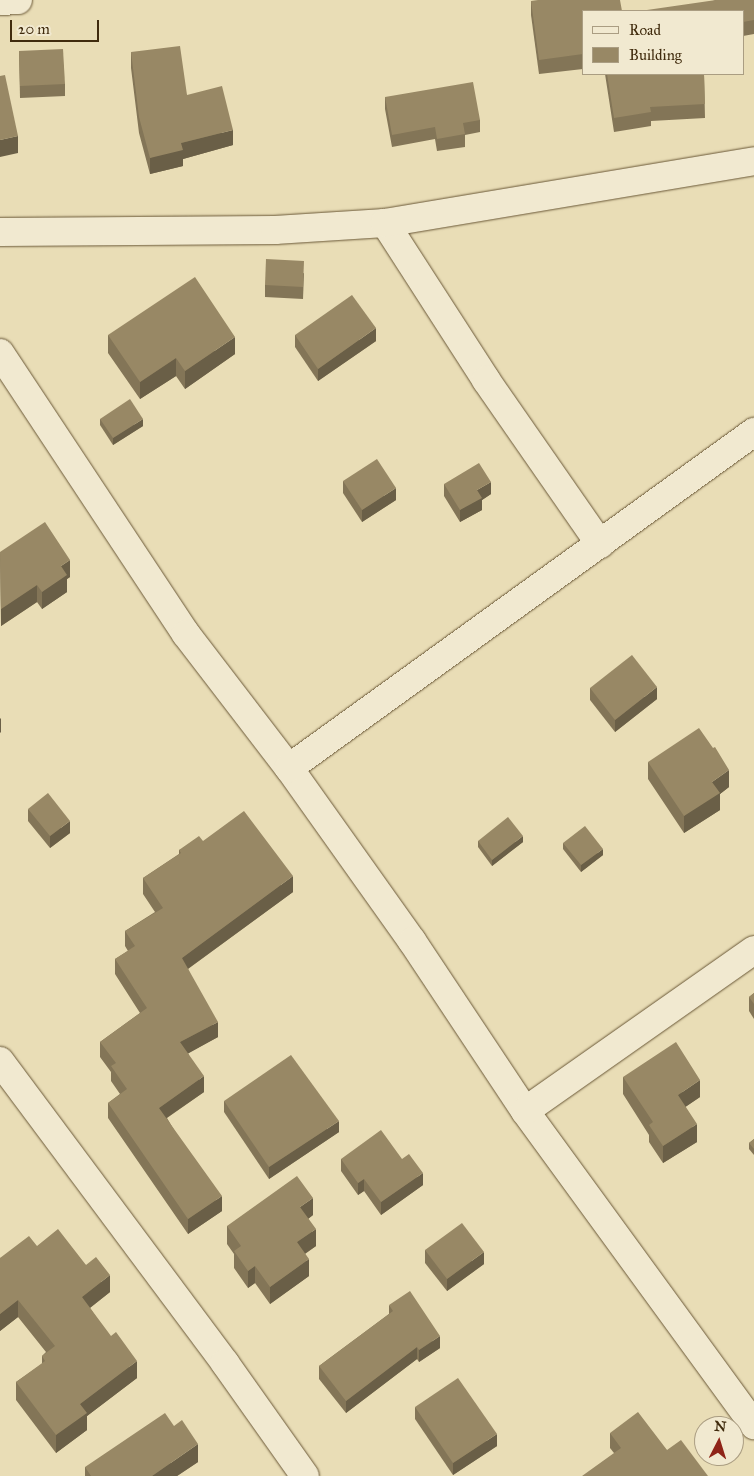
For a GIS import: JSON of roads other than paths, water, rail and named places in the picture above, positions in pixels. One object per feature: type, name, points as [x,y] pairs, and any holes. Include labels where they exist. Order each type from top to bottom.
[{"type":"street","points":[[0,1],[18,0]]},
{"type":"street","points":[[0,232],[266,230],[385,224],[754,161]]},
{"type":"street","points":[[385,224],[486,380],[600,544]]},
{"type":"street","points":[[0,353],[186,634],[289,768],[412,941],[525,1111],[754,1425]]},
{"type":"street","points":[[289,768],[754,432]]},
{"type":"street","points":[[525,1111],[754,950]]},
{"type":"street","points":[[0,1061],[225,1363],[305,1476]]}]
